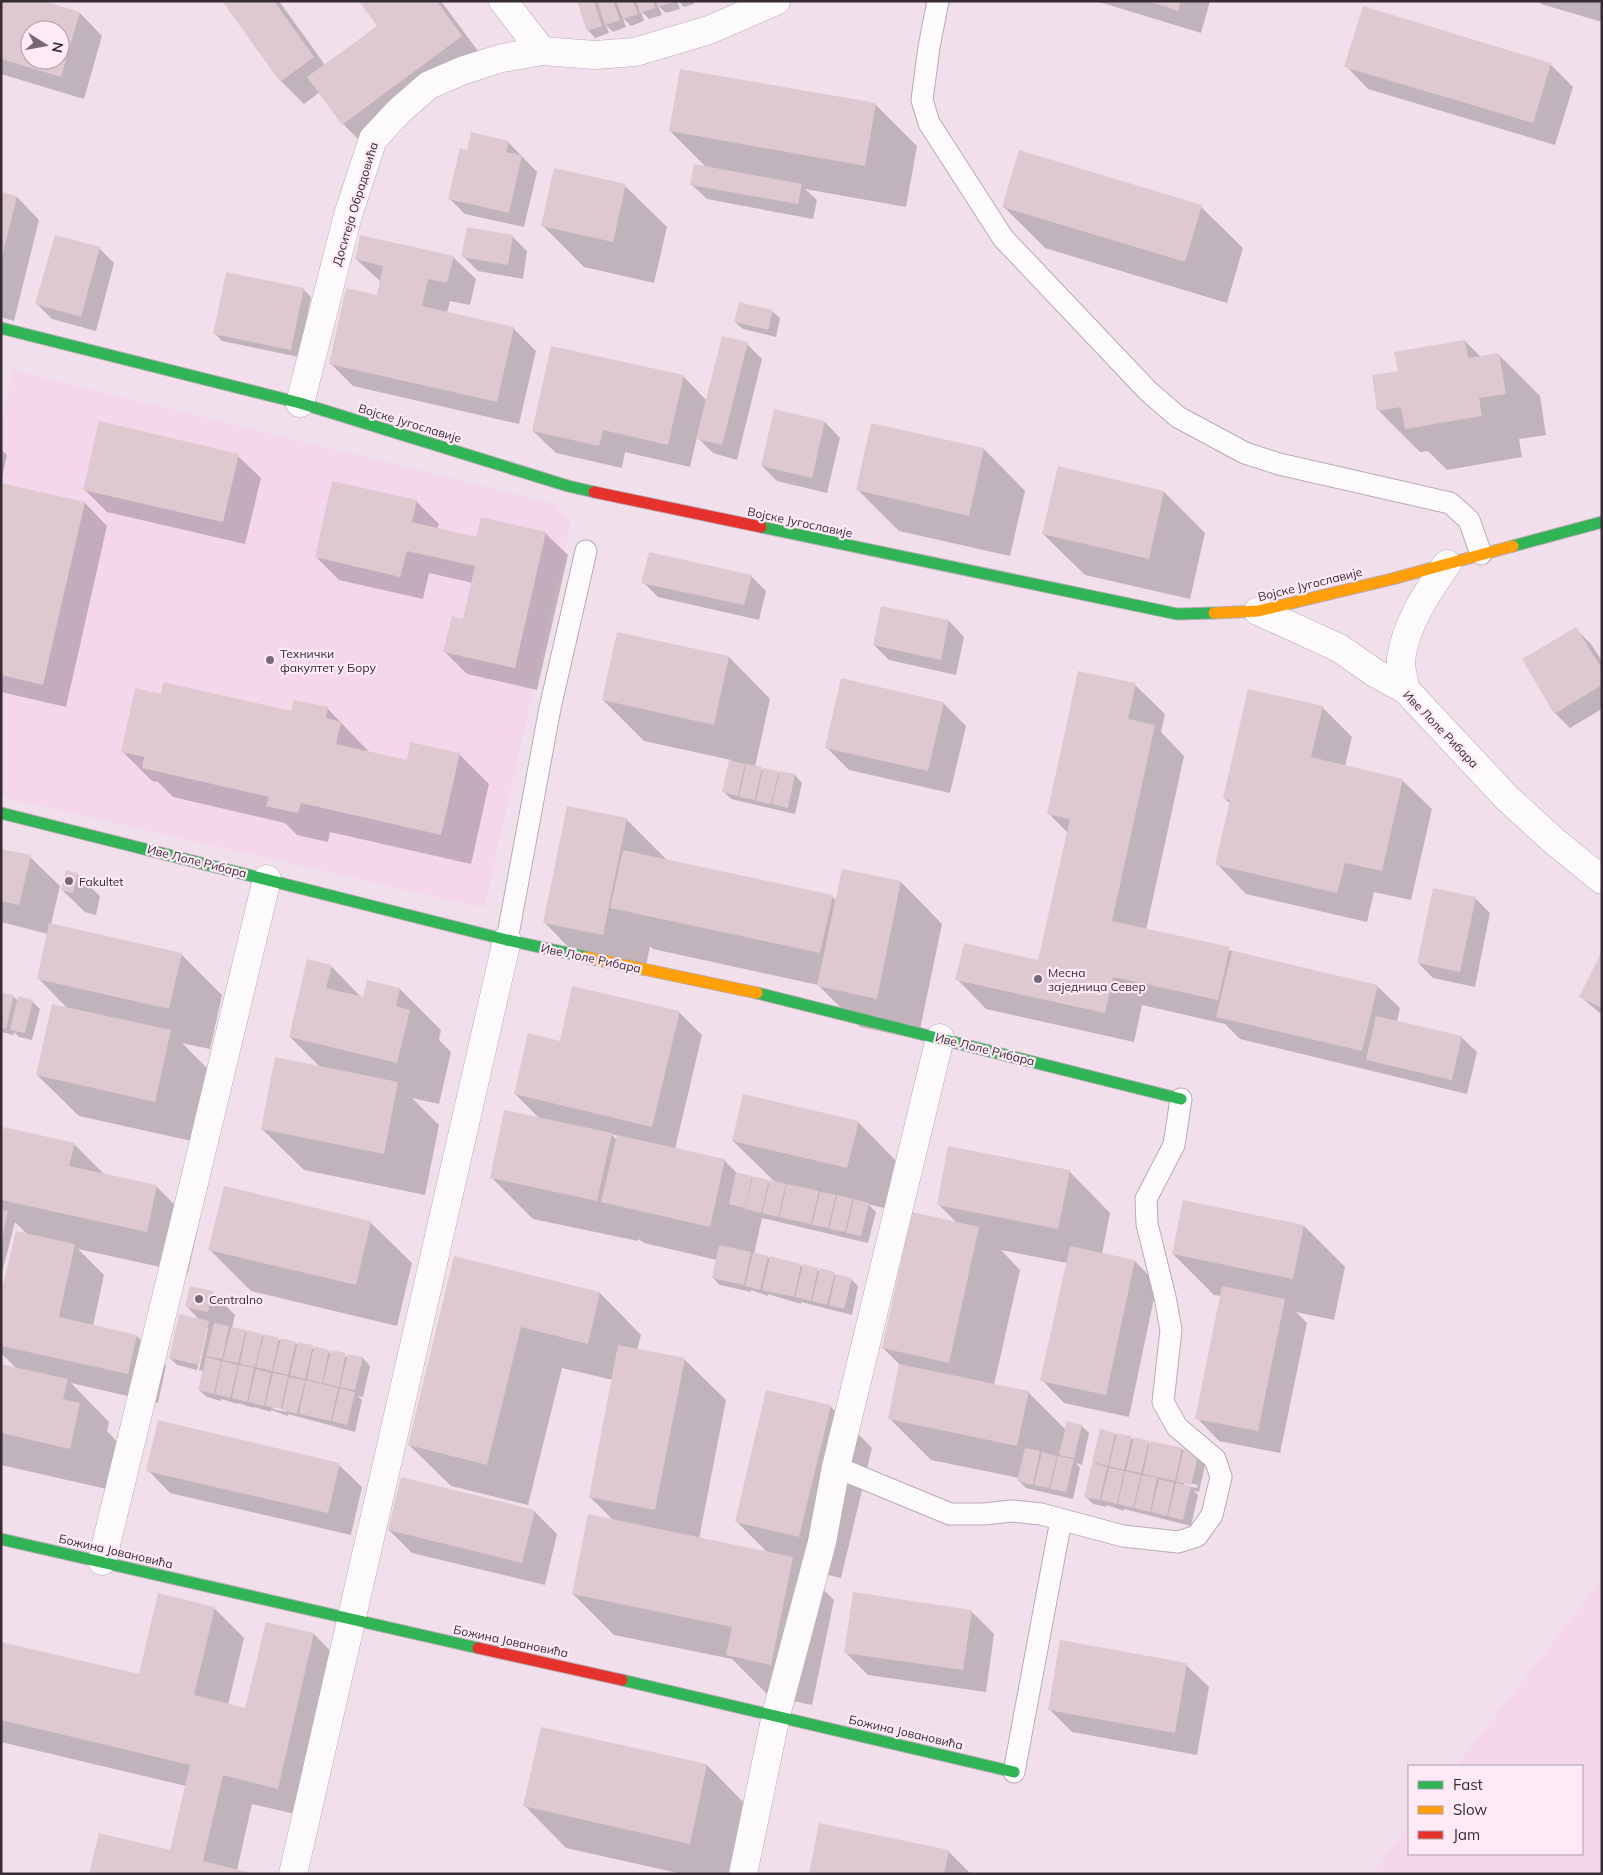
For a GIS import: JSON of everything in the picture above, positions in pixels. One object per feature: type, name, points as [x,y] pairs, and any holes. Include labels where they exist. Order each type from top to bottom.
[{"type":"street","points":[[503,1],[542,51]]},
{"type":"street","name":"Доситеја Обрадовића","points":[[300,403],[348,215],[373,139],[399,111],[429,85],[464,70],[502,58],[542,51],[596,55],[635,52],[710,30],[776,1]]},
{"type":"street","name":"Војске Југославије","points":[[1,328],[300,403],[568,486],[1177,614],[1258,611],[1447,564],[1602,522]]},
{"type":"street","points":[[1406,690],[1401,660],[1409,630],[1424,598],[1447,564]]},
{"type":"street","name":"Иве Лоле Рибара","points":[[1258,611],[1339,648],[1375,673],[1406,690],[1507,798],[1554,841],[1602,880]]},
{"type":"street","name":"Иве Лоле Рибара","points":[[1,813],[267,878],[507,940],[772,996],[1181,1099]]},
{"type":"street","points":[[102,1561],[157,1330],[219,1088],[267,878]]},
{"type":"street","points":[[293,1874],[507,940]]},
{"type":"street","points":[[742,1874],[776,1715],[822,1542],[836,1468],[940,1038]]},
{"type":"street","name":"Божина Јовановића","points":[[1,1539],[776,1715],[1014,1772]]},
{"type":"lane","points":[[938,1],[929,47],[922,100],[929,123],[1003,238],[1148,392],[1178,417],[1245,453],[1279,464],[1450,504],[1469,520],[1481,554]]},
{"type":"lane","points":[[507,940],[550,708],[586,551]]},
{"type":"lane","points":[[836,1468],[950,1514],[984,1514],[1012,1511],[1041,1514],[1124,1536],[1178,1542],[1197,1536],[1212,1514],[1220,1477],[1215,1459],[1176,1428],[1163,1402],[1171,1330],[1147,1224],[1146,1199],[1174,1145],[1181,1099]]},
{"type":"lane","points":[[1014,1772],[1061,1520]]},
{"type":"shaded area","name":"Технички факултет у Бору","points":[[13,370],[555,504],[571,523],[484,908],[1,797],[1,423]]},
{"type":"shaded area","points":[[1602,1579],[1602,1874],[1372,1874],[1408,1827],[1408,1855],[1583,1855],[1583,1765],[1457,1765]]},
{"type":"building","points":[[1,1],[44,1],[80,12],[70,46],[70,20],[20,20],[20,65],[1,59]]},
{"type":"building","points":[[222,1],[274,1],[314,57],[280,82]]},
{"type":"building","points":[[359,1],[437,1],[462,36],[342,125],[307,77],[377,26]]},
{"type":"building","points":[[577,1],[594,1],[602,26],[587,31]]},
{"type":"building","points":[[597,1],[613,1],[620,20],[605,25]]},
{"type":"building","points":[[616,1],[633,1],[638,14],[623,19]]},
{"type":"building","points":[[636,1],[653,1],[655,8],[640,13]]},
{"type":"building","points":[[656,1],[673,1],[673,2],[658,7]]},
{"type":"building","points":[[1148,1],[1181,1],[1178,11]]},
{"type":"building","points":[[1363,6],[1551,63],[1533,123],[1344,67]]},
{"type":"building","points":[[680,69],[876,103],[865,166],[669,131]]},
{"type":"building","points":[[38,70],[63,70],[61,77]]},
{"type":"building","points":[[471,132],[509,141],[506,152],[522,155],[509,213],[448,199],[460,148],[467,150]]},
{"type":"building","points":[[1019,150],[1202,205],[1185,262],[1002,207]]},
{"type":"building","points":[[694,164],[802,184],[798,204],[690,185]]},
{"type":"building","points":[[554,168],[626,184],[613,242],[541,226]]},
{"type":"building","points":[[1,192],[17,196],[2,257],[1,257]]},
{"type":"building","points":[[467,227],[513,235],[508,265],[461,257]]},
{"type":"building","points":[[55,235],[100,247],[81,317],[35,304]]},
{"type":"building","points":[[360,235],[454,256],[447,283],[428,279],[422,306],[514,327],[497,402],[329,364],[346,288],[377,295],[383,266],[355,259]]},
{"type":"building","points":[[226,272],[304,288],[291,350],[213,334]]},
{"type":"building","points":[[739,302],[773,310],[768,330],[734,322]]},
{"type":"building","points":[[722,336],[748,342],[722,445],[696,439]]},
{"type":"building","points":[[1465,340],[1468,358],[1499,353],[1506,394],[1479,398],[1482,416],[1405,429],[1401,407],[1377,411],[1372,375],[1398,371],[1394,352]]},
{"type":"building","points":[[551,346],[684,375],[668,445],[603,430],[599,446],[532,431]]},
{"type":"building","points":[[774,409],[825,421],[812,478],[761,466]]},
{"type":"building","points":[[99,421],[239,454],[223,522],[83,490]]},
{"type":"building","points":[[871,423],[984,448],[969,516],[856,490]]},
{"type":"building","points":[[1058,466],[1164,491],[1149,559],[1042,534]]},
{"type":"building","points":[[332,481],[417,500],[412,522],[476,537],[481,517],[546,532],[515,668],[443,652],[452,616],[463,619],[475,566],[407,551],[400,577],[315,557]]},
{"type":"building","points":[[1,483],[85,502],[43,685],[1,675]]},
{"type":"building","points":[[649,552],[752,575],[744,605],[641,583]]},
{"type":"building","points":[[881,606],[949,620],[941,660],[873,645]]},
{"type":"building","points":[[1576,627],[1602,669],[1602,685],[1554,714],[1522,659]]},
{"type":"building","points":[[617,632],[729,656],[714,725],[602,700]]},
{"type":"building","points":[[1078,671],[1136,683],[1128,719],[1155,725],[1112,921],[1230,947],[1218,1000],[1113,977],[1105,1013],[955,980],[964,943],[1038,960],[1070,819],[1047,814]]},
{"type":"building","points":[[841,678],[944,702],[928,771],[825,748]]},
{"type":"building","points":[[163,682],[291,711],[294,700],[328,707],[326,718],[341,722],[336,744],[407,760],[410,742],[460,753],[441,835],[301,803],[298,813],[266,806],[269,797],[142,768],[144,757],[121,752],[135,688],[161,694]]},
{"type":"building","points":[[1248,689],[1323,706],[1311,757],[1403,779],[1382,871],[1345,863],[1337,893],[1215,865],[1230,800],[1223,798]]},
{"type":"building","points":[[729,760],[745,764],[738,796],[722,792]]},
{"type":"building","points":[[746,764],[762,767],[755,800],[739,797]]},
{"type":"building","points":[[763,768],[779,771],[771,804],[756,801]]},
{"type":"building","points":[[780,771],[795,774],[788,808],[772,804]]},
{"type":"building","points":[[567,806],[627,818],[603,935],[543,923]]},
{"type":"building","points":[[1,849],[31,855],[19,905],[1,901]]},
{"type":"building","points":[[623,850],[833,895],[820,953],[610,908]]},
{"type":"building","points":[[842,869],[901,881],[877,999],[817,986]]},
{"type":"building","name":"Fakultet","points":[[66,870],[78,873],[73,893],[61,890]]},
{"type":"building","points":[[1433,888],[1476,897],[1460,972],[1417,963]]},
{"type":"building","points":[[49,923],[182,953],[169,1009],[37,979]]},
{"type":"building","points":[[1232,951],[1378,985],[1362,1051],[1216,1017]]},
{"type":"building","points":[[1602,951],[1602,1008],[1579,997]]},
{"type":"building","points":[[307,959],[332,965],[326,988],[363,997],[367,980],[400,988],[396,1006],[410,1010],[397,1063],[289,1037]]},
{"type":"building","points":[[572,986],[680,1011],[652,1127],[514,1094],[528,1033],[560,1041]]},
{"type":"building","points":[[1,993],[14,995],[6,1029],[1,1028]]},
{"type":"building","points":[[18,996],[33,1000],[25,1033],[10,1030]]},
{"type":"building","points":[[52,1004],[171,1030],[155,1102],[36,1075]]},
{"type":"building","points":[[1376,1016],[1462,1036],[1452,1080],[1366,1060]]},
{"type":"building","points":[[275,1057],[398,1082],[384,1154],[261,1129]]},
{"type":"building","points":[[743,1094],[859,1121],[847,1168],[732,1141]]},
{"type":"building","points":[[504,1110],[612,1133],[597,1201],[490,1178]]},
{"type":"building","points":[[4,1127],[75,1143],[69,1166],[157,1185],[147,1232],[1,1200],[1,1141]]},
{"type":"building","points":[[617,1135],[725,1159],[710,1227],[601,1202]]},
{"type":"building","points":[[948,1146],[1070,1170],[1058,1229],[937,1205]]},
{"type":"building","points":[[736,1172],[752,1176],[745,1208],[729,1204]]},
{"type":"building","points":[[753,1176],[769,1180],[761,1213],[745,1209]]},
{"type":"building","points":[[770,1180],[786,1184],[778,1217],[762,1213]]},
{"type":"building","points":[[787,1184],[819,1191],[811,1224],[779,1217]]},
{"type":"building","points":[[224,1186],[371,1221],[356,1285],[208,1250]]},
{"type":"building","points":[[820,1192],[836,1195],[828,1228],[812,1225]]},
{"type":"building","points":[[837,1195],[853,1199],[845,1232],[829,1229]]},
{"type":"building","points":[[854,1199],[869,1203],[861,1236],[846,1233]]},
{"type":"building","points":[[1183,1200],[1304,1225],[1293,1279],[1172,1254]]},
{"type":"building","points":[[1,1210],[8,1211],[2,1240],[1,1240]]},
{"type":"building","points":[[912,1212],[979,1227],[949,1363],[882,1348]]},
{"type":"building","points":[[16,1231],[75,1244],[59,1317],[137,1335],[128,1374],[1,1346],[1,1293]]},
{"type":"building","points":[[719,1245],[751,1252],[744,1285],[712,1278]]},
{"type":"building","points":[[1070,1246],[1135,1260],[1106,1395],[1040,1381]]},
{"type":"building","points":[[753,1252],[768,1256],[760,1290],[745,1286]]},
{"type":"building","points":[[454,1256],[600,1292],[588,1344],[521,1327],[487,1465],[408,1445]]},
{"type":"building","points":[[770,1256],[801,1264],[794,1297],[762,1290]]},
{"type":"building","points":[[803,1264],[818,1268],[811,1301],[795,1297]]},
{"type":"building","points":[[820,1268],[835,1272],[827,1305],[812,1301]]},
{"type":"building","points":[[836,1274],[852,1278],[844,1309],[829,1305]]},
{"type":"building","name":"Centralno","points":[[190,1286],[213,1291],[208,1312],[185,1307]]},
{"type":"building","points":[[1222,1286],[1285,1299],[1258,1431],[1195,1419]]},
{"type":"building","points":[[179,1314],[209,1321],[199,1365],[169,1358]]},
{"type":"building","points":[[214,1323],[229,1326],[222,1359],[206,1356]]},
{"type":"building","points":[[231,1327],[246,1330],[238,1363],[223,1360]]},
{"type":"building","points":[[247,1330],[263,1334],[255,1367],[240,1364]]},
{"type":"building","points":[[264,1334],[279,1338],[272,1371],[256,1367]]},
{"type":"building","points":[[281,1338],[296,1342],[288,1375],[273,1371]]},
{"type":"building","points":[[298,1342],[313,1345],[305,1379],[290,1375]]},
{"type":"building","points":[[618,1345],[685,1358],[655,1510],[589,1497]]},
{"type":"building","points":[[314,1346],[329,1350],[322,1383],[307,1379]]},
{"type":"building","points":[[331,1350],[346,1353],[339,1387],[323,1383]]},
{"type":"building","points":[[348,1354],[363,1357],[355,1390],[340,1387]]},
{"type":"building","points":[[206,1357],[221,1361],[214,1394],[198,1390]]},
{"type":"building","points":[[222,1361],[238,1365],[230,1398],[215,1394]]},
{"type":"building","points":[[1,1364],[68,1379],[63,1399],[80,1403],[70,1449],[1,1433]]},
{"type":"building","points":[[899,1364],[1029,1391],[1017,1446],[888,1419]]},
{"type":"building","points":[[239,1365],[254,1368],[247,1402],[232,1398]]},
{"type":"building","points":[[256,1369],[271,1373],[264,1406],[248,1402]]},
{"type":"building","points":[[273,1373],[288,1376],[281,1409],[265,1406]]},
{"type":"building","points":[[289,1377],[305,1380],[297,1414],[282,1410]]},
{"type":"building","points":[[306,1380],[338,1388],[331,1421],[299,1414]]},
{"type":"building","points":[[340,1388],[355,1392],[347,1425],[332,1421]]},
{"type":"building","points":[[766,1390],[831,1405],[799,1537],[735,1522]]},
{"type":"building","points":[[158,1420],[340,1463],[328,1513],[146,1471]]},
{"type":"building","points":[[1067,1421],[1082,1425],[1074,1458],[1059,1455]]},
{"type":"building","points":[[1100,1429],[1115,1433],[1108,1466],[1092,1462]]},
{"type":"building","points":[[1117,1433],[1132,1436],[1124,1470],[1109,1466]]},
{"type":"building","points":[[1134,1437],[1149,1441],[1141,1473],[1126,1470]]},
{"type":"building","points":[[1150,1441],[1182,1448],[1175,1481],[1143,1474]]},
{"type":"building","points":[[1025,1448],[1040,1451],[1033,1485],[1017,1481]]},
{"type":"building","points":[[1184,1448],[1199,1452],[1191,1485],[1176,1482]]},
{"type":"building","points":[[1042,1452],[1057,1456],[1049,1488],[1034,1485]]},
{"type":"building","points":[[1058,1456],[1074,1459],[1066,1492],[1050,1489]]},
{"type":"building","points":[[1092,1463],[1107,1467],[1100,1500],[1084,1497]]},
{"type":"building","points":[[1109,1468],[1124,1471],[1117,1504],[1101,1500]]},
{"type":"building","points":[[1125,1471],[1141,1475],[1133,1508],[1118,1504]]},
{"type":"building","points":[[1142,1475],[1157,1478],[1150,1512],[1134,1508]]},
{"type":"building","points":[[401,1477],[535,1510],[522,1563],[388,1530]]},
{"type":"building","points":[[1159,1479],[1174,1483],[1167,1516],[1151,1512]]},
{"type":"building","points":[[1176,1483],[1191,1486],[1183,1520],[1168,1516]]},
{"type":"building","points":[[588,1514],[793,1557],[771,1665],[726,1655],[732,1627],[572,1594]]},
{"type":"building","points":[[853,1592],[972,1610],[963,1670],[844,1653]]},
{"type":"building","points":[[158,1593],[215,1607],[194,1695],[245,1708],[266,1622],[314,1633],[278,1789],[223,1775],[203,1861],[255,1874],[89,1874],[99,1833],[170,1850],[190,1765],[1,1720],[1,1642],[139,1674]]},
{"type":"building","points":[[1060,1640],[1187,1663],[1175,1733],[1048,1710]]},
{"type":"building","points":[[541,1727],[707,1764],[690,1844],[523,1806]]},
{"type":"building","points":[[819,1823],[949,1850],[944,1874],[809,1874]]},
{"type":"traffic: fast","points":[[1,328],[300,403],[568,486],[594,492]]},
{"type":"traffic: fast","points":[[1513,546],[1602,522]]},
{"type":"traffic: fast","points":[[761,527],[1177,614],[1214,613]]},
{"type":"traffic: fast","points":[[1,813],[507,940],[586,957]]},
{"type":"traffic: fast","points":[[757,993],[1181,1099]]},
{"type":"traffic: fast","points":[[1,1539],[478,1648]]},
{"type":"traffic: fast","points":[[622,1680],[1014,1772]]},
{"type":"traffic: slow","points":[[1214,613],[1258,611],[1392,579],[1513,546]]},
{"type":"traffic: slow","points":[[586,957],[757,993]]},
{"type":"traffic: jam","points":[[594,492],[761,527]]},
{"type":"traffic: jam","points":[[478,1648],[622,1680]]},
{"type":"place","name":"Технички факултет у Бору","points":[[270,660]]},
{"type":"place","name":"Fakultet","points":[[69,881]]},
{"type":"place","name":"Месна заједница Север","points":[[1038,979]]},
{"type":"place","name":"Centralno","points":[[199,1299]]}]
